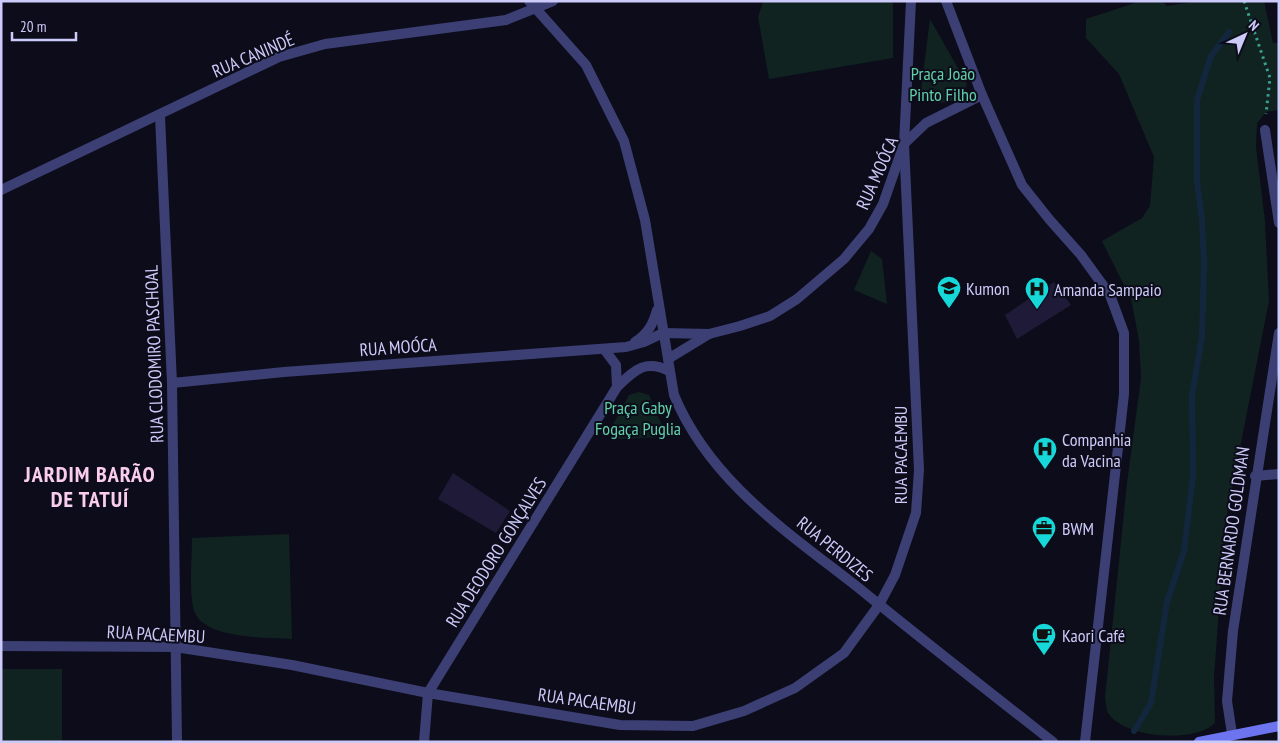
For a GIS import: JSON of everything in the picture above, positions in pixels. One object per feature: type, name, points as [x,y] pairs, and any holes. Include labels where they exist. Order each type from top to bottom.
[{"type":"main road","points":[[1199,742],[1279,726]]},
{"type":"street","name":"RUA PERDIZES","points":[[529,1],[586,66],[624,141],[645,220],[674,395],[685,421],[708,457],[753,504],[1053,742]]},
{"type":"street","name":"RUA CANINDÉ","points":[[1,190],[280,58],[325,44],[506,20],[536,10],[553,1]]},
{"type":"street","points":[[946,1],[982,95],[1022,184],[1048,219],[1081,255],[1110,295],[1124,333],[1124,394],[1085,742]]},
{"type":"street","name":"RUA PACAEMBU","points":[[1,646],[175,647],[292,664],[428,693],[620,725],[693,726],[744,711],[795,688],[844,653],[879,605],[895,575],[916,513],[919,470],[904,144],[913,2]]},
{"type":"street","name":"RUA MOÓCA","points":[[668,359],[710,334],[770,316],[797,299],[844,259],[869,229],[883,204],[904,144],[926,123],[982,95]]},
{"type":"street","name":"RUA CLODOMIRO PASCHOAL","points":[[160,116],[172,383],[177,742]]},
{"type":"street","points":[[1265,130],[1279,223]]},
{"type":"street","name":"RUA MOÓCA","points":[[626,347],[647,333],[654,323],[658,305]]},
{"type":"street","name":"RUA MOÓCA","points":[[172,383],[284,372],[626,347],[644,342],[663,333],[710,334]]},
{"type":"street","name":"RUA BERNARDO GOLDMAN","points":[[1232,734],[1227,688],[1233,631],[1255,476],[1279,333]]},
{"type":"street","points":[[604,349],[616,365],[617,387]]},
{"type":"street","name":"RUA DEODORO GONÇALVES","points":[[424,742],[428,693],[617,387],[634,371],[648,366],[658,365],[670,370]]},
{"type":"street","points":[[1255,476],[1279,474]]},
{"type":"path","points":[[1244,1],[1270,78],[1265,130]]},
{"type":"green space","points":[[763,1],[893,1],[893,58],[769,79],[758,17]]},
{"type":"green space","points":[[1141,1],[1162,1],[1167,6],[1199,1],[1264,1],[1273,43],[1279,43],[1279,110],[1266,112],[1257,123],[1256,147],[1265,221],[1269,301],[1225,524],[1214,677],[1215,723],[1193,734],[1177,735],[1144,733],[1117,722],[1108,713],[1105,698],[1127,483],[1141,378],[1139,340],[1131,299],[1102,241],[1142,218],[1150,206],[1154,157],[1119,74],[1086,38],[1086,19]]},
{"type":"green space","name":"Praça João Pinto Filho","points":[[930,19],[967,84],[962,97],[951,101],[937,103],[920,98]]},
{"type":"green space","points":[[871,251],[882,259],[887,304],[854,290]]},
{"type":"green space","name":"Praça Gaby Fogaça Puglia","points":[[639,392],[649,395],[667,437],[614,439],[611,435],[611,428],[629,395]]},
{"type":"green space","points":[[289,534],[292,639],[235,635],[207,626],[198,618],[193,607],[191,590],[192,538]]},
{"type":"green space","points":[[1,669],[62,669],[62,741],[1,741]]},
{"type":"building","points":[[1054,282],[1071,305],[1017,339],[1005,315]]},
{"type":"building","points":[[453,473],[510,511],[496,533],[438,499]]},
{"type":"waterway","points":[[1134,731],[1151,703],[1167,602],[1184,551],[1193,477],[1192,395],[1202,337],[1204,263],[1202,220],[1197,182],[1197,100],[1211,56],[1229,32]]},
{"type":"place","name":"Kumon","points":[[949,309]]},
{"type":"place","name":"Amanda Sampaio","points":[[1037,310]]},
{"type":"place","name":"Companhia da Vacina","points":[[1045,470]]},
{"type":"place","name":"BWM","points":[[1044,549]]},
{"type":"place","name":"Kaori Café","points":[[1044,656]]},
{"type":"district","name":"JARDIM BARÃO DE TATUÍ","points":[[90,486]]}]
